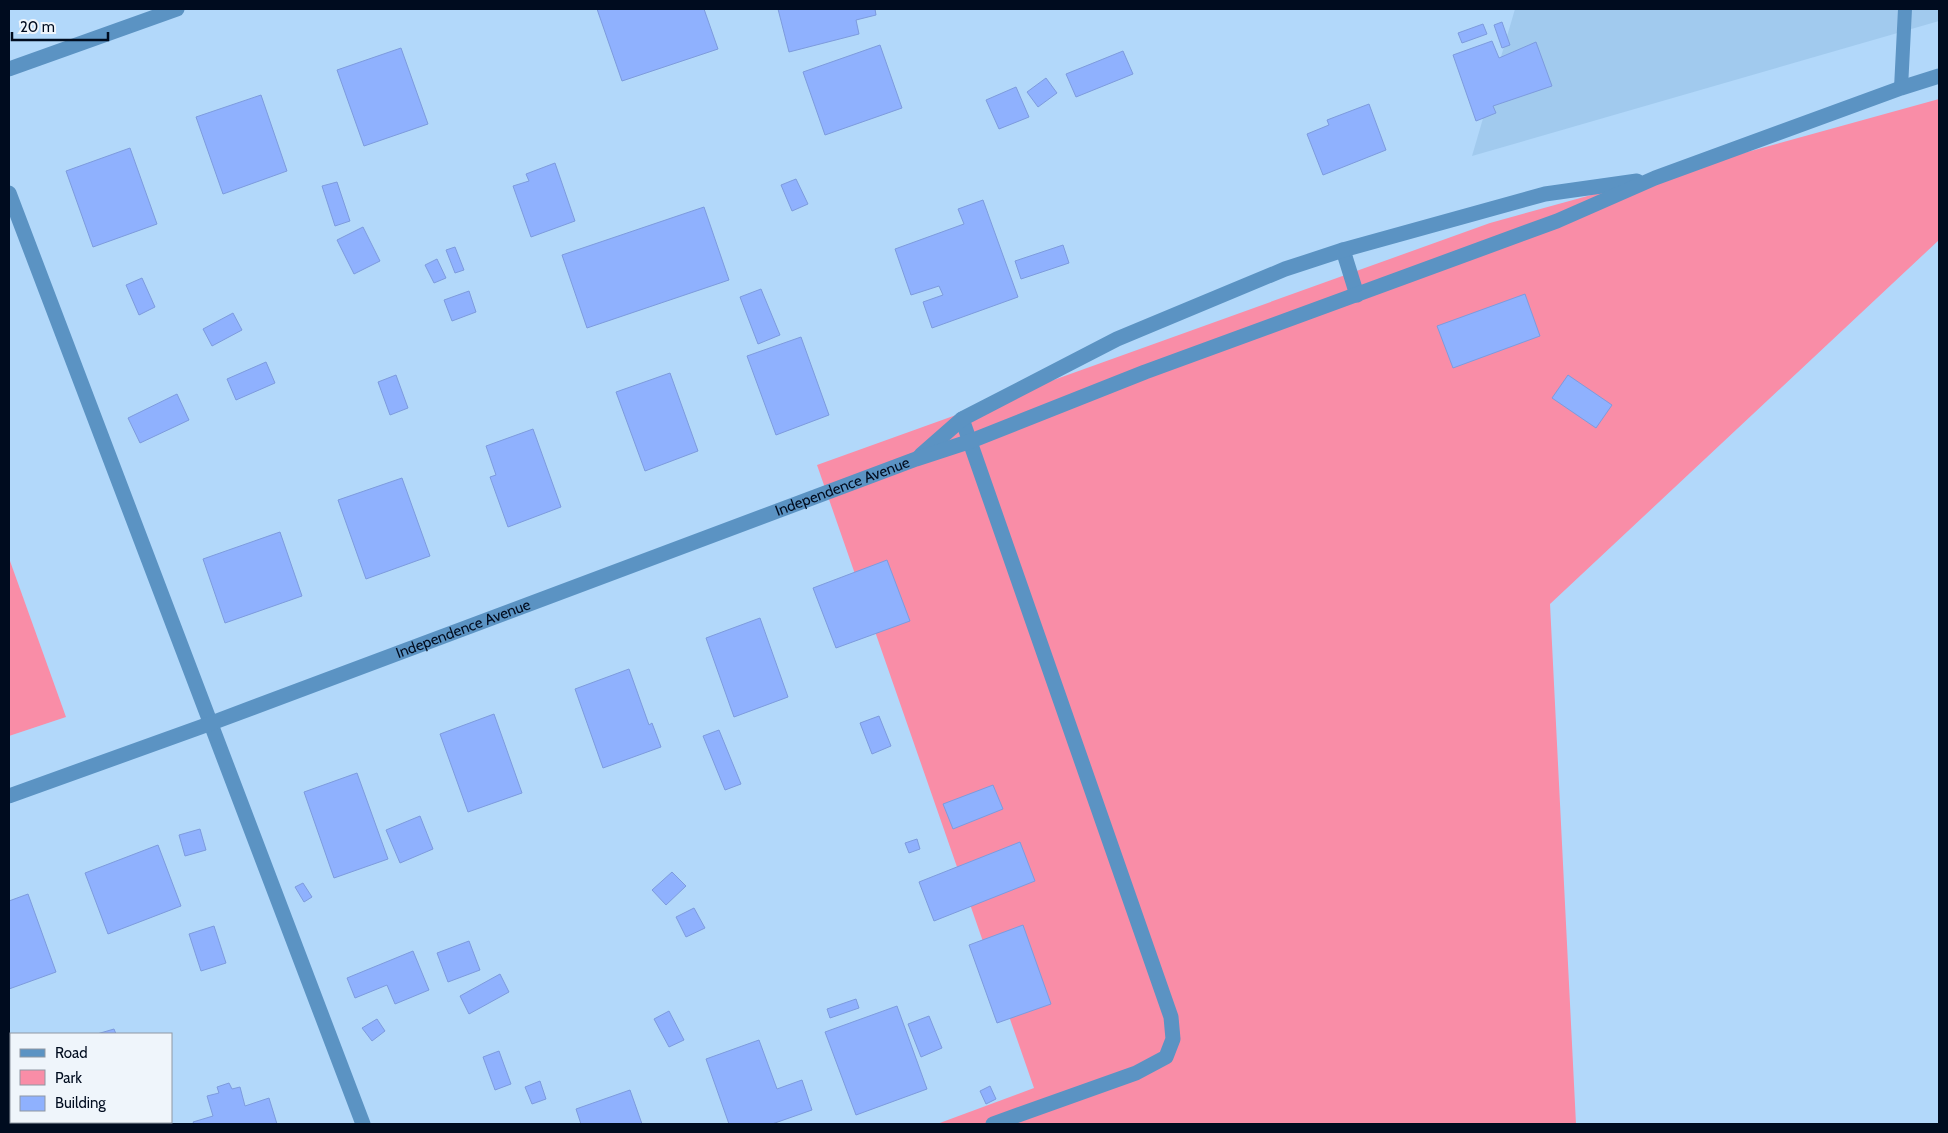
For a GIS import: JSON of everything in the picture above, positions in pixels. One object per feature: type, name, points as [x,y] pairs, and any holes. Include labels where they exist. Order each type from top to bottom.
[{"type":"street","points":[[9,69],[177,9]]},
{"type":"street","points":[[916,459],[962,419],[1117,339],[1285,269],[1343,250],[1545,194],[1655,178],[1901,88],[1939,76]]},
{"type":"street","name":"Independence Avenue","points":[[9,796],[209,724],[916,459],[971,441],[1145,372],[1558,221],[1655,178]]},
{"type":"street","points":[[9,193],[209,724],[363,1124]]},
{"type":"street","points":[[1343,250],[1357,295]]},
{"type":"street","points":[[962,419],[1171,1017],[1173,1039],[1166,1057],[1136,1073],[993,1124]]},
{"type":"lane","points":[[1901,88],[1905,9]]},
{"type":"shaded area","points":[[1515,9],[1939,9],[1939,21],[1472,156]]},
{"type":"green space","points":[[1939,99],[1939,240],[1550,604],[1576,1124],[937,1124],[1034,1088],[817,465],[1490,223]]},
{"type":"green space","points":[[9,562],[66,717],[9,736]]},
{"type":"building","points":[[597,9],[704,9],[718,49],[622,81]]},
{"type":"building","points":[[778,9],[875,9],[876,15],[856,20],[859,34],[789,52]]},
{"type":"building","points":[[1502,22],[1510,45],[1502,48],[1494,25]]},
{"type":"building","points":[[1483,24],[1487,34],[1462,43],[1458,33]]},
{"type":"building","points":[[1492,41],[1499,58],[1536,42],[1552,86],[1493,106],[1496,113],[1476,121],[1453,55]]},
{"type":"building","points":[[880,45],[902,108],[825,135],[803,72]]},
{"type":"building","points":[[401,48],[428,124],[364,146],[337,70]]},
{"type":"building","points":[[1123,51],[1133,74],[1076,97],[1066,74]]},
{"type":"building","points":[[1046,78],[1057,93],[1038,107],[1027,92]]},
{"type":"building","points":[[1016,87],[1029,117],[999,129],[986,100]]},
{"type":"building","points":[[261,95],[287,171],[223,194],[196,117]]},
{"type":"building","points":[[1369,104],[1386,150],[1323,175],[1307,134],[1329,125],[1327,120]]},
{"type":"building","points":[[130,148],[157,224],[93,247],[66,171]]},
{"type":"building","points":[[555,163],[575,221],[531,237],[513,186],[529,181],[526,174]]},
{"type":"building","points":[[796,179],[808,204],[792,211],[781,185]]},
{"type":"building","points":[[337,182],[350,221],[335,226],[322,186]]},
{"type":"building","points":[[983,200],[1018,297],[932,328],[923,302],[943,295],[939,286],[911,295],[895,249],[964,224],[958,209]]},
{"type":"building","points":[[704,207],[729,280],[587,328],[562,255]]},
{"type":"building","points":[[363,227],[380,261],[354,274],[337,240]]},
{"type":"building","points":[[1063,245],[1069,263],[1021,279],[1015,261]]},
{"type":"building","points":[[455,247],[464,270],[455,273],[446,250]]},
{"type":"building","points":[[437,259],[446,278],[434,283],[425,265]]},
{"type":"building","points":[[142,278],[155,307],[139,315],[126,285]]},
{"type":"building","points":[[761,289],[780,335],[758,344],[740,297]]},
{"type":"building","points":[[469,291],[476,312],[452,321],[444,300]]},
{"type":"building","points":[[1525,294],[1540,336],[1453,368],[1437,326]]},
{"type":"building","points":[[233,313],[242,330],[212,346],[203,329]]},
{"type":"building","points":[[801,337],[829,415],[776,435],[747,356]]},
{"type":"building","points":[[266,362],[275,383],[236,400],[227,379]]},
{"type":"building","points":[[670,373],[698,451],[645,471],[616,392]]},
{"type":"building","points":[[396,375],[408,408],[390,415],[378,382]]},
{"type":"building","points":[[1568,375],[1612,405],[1596,428],[1552,398]]},
{"type":"building","points":[[177,394],[189,420],[140,443],[128,418]]},
{"type":"building","points":[[533,429],[561,507],[508,527],[490,477],[496,475],[486,446]]},
{"type":"building","points":[[402,478],[430,556],[366,579],[338,500]]},
{"type":"building","points":[[280,532],[302,596],[225,623],[203,559]]},
{"type":"building","points":[[887,560],[910,621],[836,648],[813,588]]},
{"type":"building","points":[[760,618],[788,697],[734,717],[706,638]]},
{"type":"building","points":[[629,669],[649,725],[652,723],[661,747],[603,768],[575,689]]},
{"type":"building","points":[[494,714],[522,793],[468,812],[440,734]]},
{"type":"building","points":[[879,716],[891,746],[872,754],[860,723]]},
{"type":"building","points":[[719,730],[741,784],[725,790],[703,736]]},
{"type":"building","points":[[357,773],[388,859],[334,878],[304,792]]},
{"type":"building","points":[[993,785],[1003,809],[953,829],[943,804]]},
{"type":"building","points":[[420,816],[433,849],[400,863],[386,830]]},
{"type":"building","points":[[200,829],[206,850],[185,856],[179,835]]},
{"type":"building","points":[[917,839],[920,849],[909,853],[905,843]]},
{"type":"building","points":[[1020,842],[1035,881],[934,921],[919,882]]},
{"type":"building","points":[[158,845],[181,906],[108,934],[85,873]]},
{"type":"building","points":[[672,872],[686,886],[666,905],[652,890]]},
{"type":"building","points":[[303,883],[312,897],[304,902],[295,887]]},
{"type":"building","points":[[28,894],[56,972],[9,989],[9,901]]},
{"type":"building","points":[[694,908],[705,928],[686,937],[676,917]]},
{"type":"building","points":[[1023,925],[1051,1004],[997,1023],[969,945]]},
{"type":"building","points":[[214,926],[226,963],[201,971],[189,934]]},
{"type":"building","points":[[469,941],[480,970],[448,982],[437,953]]},
{"type":"building","points":[[413,951],[429,990],[395,1004],[387,985],[355,998],[347,978]]},
{"type":"building","points":[[500,974],[509,992],[469,1014],[460,996]]},
{"type":"building","points":[[856,999],[859,1008],[830,1018],[827,1009]]},
{"type":"building","points":[[897,1006],[927,1089],[856,1115],[825,1032]]},
{"type":"building","points":[[669,1011],[684,1040],[669,1047],[654,1019]]},
{"type":"building","points":[[929,1016],[942,1048],[921,1057],[908,1024]]},
{"type":"building","points":[[377,1019],[385,1031],[372,1041],[362,1028]]},
{"type":"building","points":[[114,1029],[116,1033],[100,1033]]},
{"type":"building","points":[[759,1040],[777,1089],[802,1080],[812,1110],[772,1124],[729,1124],[706,1059]]},
{"type":"building","points":[[499,1051],[511,1084],[495,1090],[483,1057]]},
{"type":"building","points":[[540,1081],[546,1099],[532,1104],[525,1087]]},
{"type":"building","points":[[229,1083],[232,1089],[240,1087],[245,1106],[269,1098],[277,1124],[194,1124],[193,1122],[213,1116],[207,1096],[219,1093],[217,1087]]},
{"type":"building","points":[[990,1086],[996,1099],[986,1104],[980,1091]]},
{"type":"building","points":[[630,1090],[642,1124],[581,1124],[576,1109]]}]
